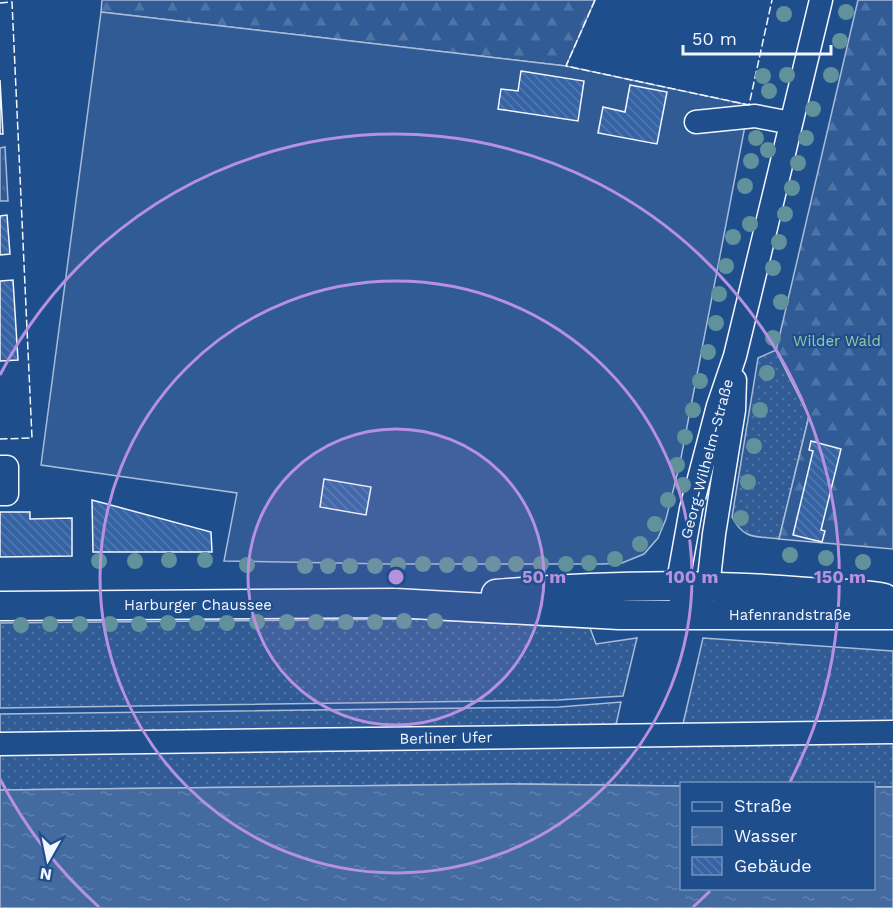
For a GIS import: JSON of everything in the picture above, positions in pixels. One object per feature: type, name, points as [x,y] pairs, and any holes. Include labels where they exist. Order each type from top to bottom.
[{"type":"main road","name":"Harburger Chaussee","points":[[395,603],[558,589],[748,587]]},
{"type":"main road","name":"Hafenrandstraße","points":[[748,587],[893,601]]},
{"type":"main road","name":"Harburger Chaussee","points":[[0,606],[395,603],[619,615],[686,615]]},
{"type":"main road","name":"Hafenrandstraße","points":[[686,615],[893,615]]},
{"type":"street","name":"Georg-Wilhelm-Straße","points":[[686,615],[677,587],[692,509],[718,406],[735,356],[821,0]]},
{"type":"street","points":[[696,122],[755,116],[791,123]]},
{"type":"street","name":"Georg-Wilhelm-Straße","points":[[708,587],[734,410],[735,356]]},
{"type":"street","points":[[0,467],[7,467],[7,494],[0,494]]},
{"type":"street","points":[[686,615],[708,587]]},
{"type":"street","name":"Berliner Ufer","points":[[0,744],[893,732]]},
{"type":"green space","points":[[102,0],[595,0],[566,66],[101,12]]},
{"type":"green space","name":"Wilder Wald","points":[[858,0],[893,0],[893,549],[779,539],[809,416],[776,351]]},
{"type":"green space","points":[[5,147],[8,201],[0,201],[0,148]]},
{"type":"green space","points":[[776,350],[809,416],[779,539],[757,537],[746,533],[732,517],[758,358]]},
{"type":"green space","points":[[415,619],[590,628],[596,644],[637,638],[623,696],[558,700],[0,708],[0,623]]},
{"type":"green space","points":[[703,638],[893,651],[893,721],[683,724]]},
{"type":"green space","points":[[621,702],[616,725],[0,733],[0,714],[559,707]]},
{"type":"green space","points":[[893,740],[893,787],[875,787],[875,782],[680,782],[680,786],[514,784],[0,790],[0,752]]},
{"type":"shaded area","points":[[101,12],[566,66],[749,105],[680,463],[666,519],[658,538],[644,554],[622,563],[603,564],[224,561],[237,493],[41,465]]},
{"type":"water","points":[[514,784],[680,786],[680,890],[875,890],[875,787],[893,787],[893,908],[0,908],[0,790]]},
{"type":"building","points":[[521,71],[584,81],[578,121],[498,109],[501,89],[518,91]]},
{"type":"building","points":[[0,80],[3,134],[0,134]]},
{"type":"building","points":[[630,85],[667,92],[657,144],[598,133],[603,107],[625,112]]},
{"type":"building","points":[[7,215],[10,254],[0,255],[0,216]]},
{"type":"building","points":[[13,280],[18,360],[0,361],[0,281]]},
{"type":"building","points":[[811,441],[841,449],[821,530],[825,531],[822,542],[793,535],[813,451],[809,450]]},
{"type":"building","points":[[324,479],[371,487],[366,515],[320,507]]},
{"type":"building","points":[[92,500],[211,532],[212,552],[93,552]]},
{"type":"building","points":[[0,512],[30,512],[30,519],[72,518],[72,556],[0,557]]},
{"type":"fence","points":[[595,0],[566,66],[749,105],[772,0]]},
{"type":"fence","points":[[0,3],[12,2],[32,438],[0,439]]}]
